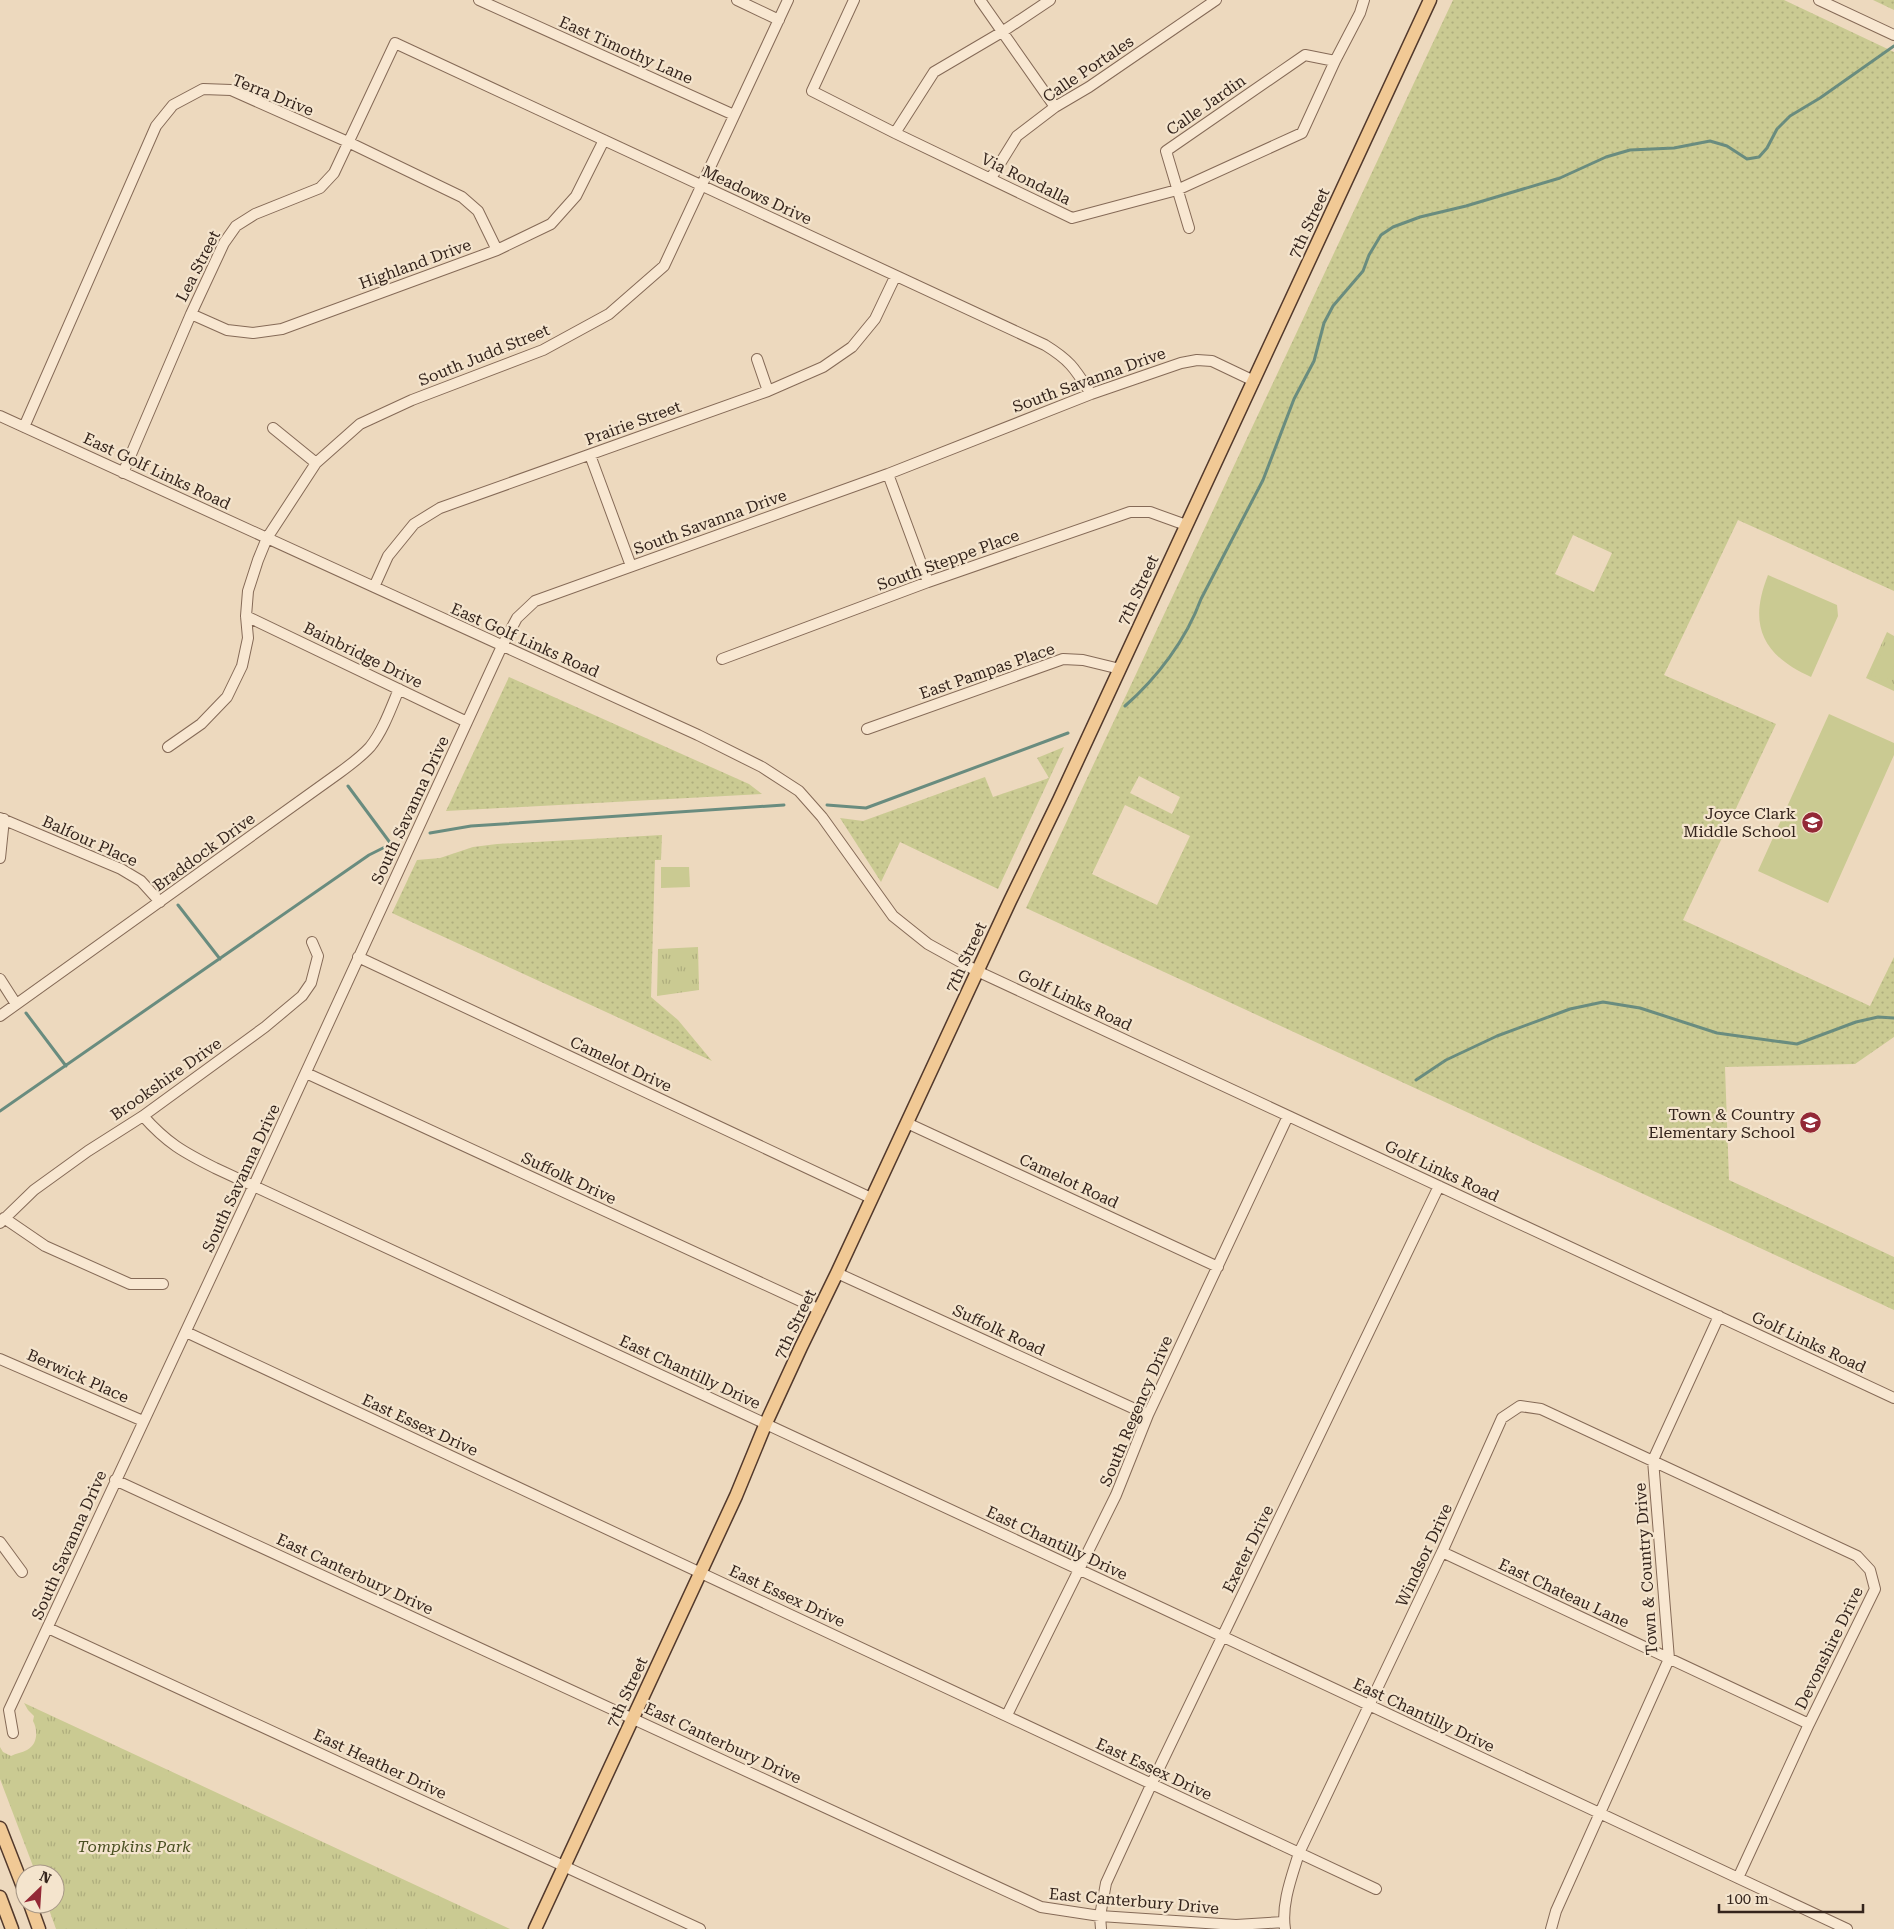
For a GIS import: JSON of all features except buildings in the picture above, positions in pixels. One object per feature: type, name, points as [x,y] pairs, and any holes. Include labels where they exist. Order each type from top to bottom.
[{"type":"main road","name":"7th Street","points":[[535,1929],[736,1496],[801,1347],[838,1273],[871,1198],[1120,669],[1430,0]]},
{"type":"main road","points":[[0,1828],[15,1866]]},
{"type":"main road","points":[[0,1897],[12,1929]]},
{"type":"main road","points":[[34,1914],[39,1929]]},
{"type":"street","name":"East Timothy Lane","points":[[479,0],[734,115]]},
{"type":"street","points":[[737,0],[779,20]]},
{"type":"street","name":"South Judd Street","points":[[168,746],[201,724],[227,697],[242,666],[248,638],[246,616],[248,591],[258,560],[267,538],[316,462],[360,424],[412,400],[543,350],[609,314],[664,266],[703,186],[788,0]]},
{"type":"street","name":"Via Rondalla","points":[[854,0],[812,91],[1072,218],[1177,190],[1302,133],[1334,62],[1360,13],[1364,0]]},
{"type":"street","points":[[980,0],[1055,108]]},
{"type":"street","points":[[895,133],[934,72],[1002,32],[1050,0]]},
{"type":"street","name":"Calle Portales","points":[[991,178],[1018,136],[1055,108],[1089,87],[1216,0]]},
{"type":"street","points":[[1819,0],[1894,35]]},
{"type":"street","name":"Meadows Drive","points":[[395,43],[895,277],[1045,345],[1073,365],[1091,394]]},
{"type":"street","name":"Lea Street","points":[[123,473],[191,314],[224,243],[236,226],[255,214],[320,188],[334,173],[395,43]]},
{"type":"street","name":"Calle Jardin","points":[[1190,228],[1166,151],[1305,55],[1334,62]]},
{"type":"street","name":"Terra Drive","points":[[24,427],[156,126],[173,105],[203,89],[231,90],[348,142],[462,197],[478,211],[497,250]]},
{"type":"street","name":"Highland Drive","points":[[191,314],[227,330],[253,333],[282,329],[497,250],[550,224],[576,196],[604,140]]},
{"type":"street","name":"Prairie Street","points":[[374,587],[388,556],[414,524],[440,508],[768,391],[823,367],[852,347],[875,319],[895,277]]},
{"type":"street","points":[[757,359],[768,391]]},
{"type":"street","name":"South Savanna Drive","points":[[13,1733],[9,1710],[115,1480],[186,1332],[502,646],[517,618],[535,601],[888,474],[1091,394],[1181,362],[1212,361],[1254,381]]},
{"type":"street","name":"East Golf Links Road","points":[[0,416],[698,735],[762,767],[798,791],[822,817],[893,916],[928,944],[977,971]]},
{"type":"street","points":[[272,428],[316,462]]},
{"type":"street","points":[[590,455],[631,566]]},
{"type":"street","points":[[888,474],[928,582]]},
{"type":"street","name":"South Steppe Place","points":[[722,659],[928,582],[1130,512],[1150,512],[1186,524]]},
{"type":"street","name":"Bainbridge Drive","points":[[246,616],[467,722]]},
{"type":"street","name":"East Pampas Place","points":[[867,729],[1062,659],[1083,660],[1120,669]]},
{"type":"street","name":"Braddock Drive","points":[[0,1016],[360,757],[371,746],[399,689]]},
{"type":"street","points":[[0,858],[2,818]]},
{"type":"street","name":"Balfour Place","points":[[2,818],[122,869],[141,881],[160,902]]},
{"type":"street","name":"Brookshire Drive","points":[[2,1220],[34,1190],[143,1116],[265,1027],[302,996],[311,983],[318,956],[312,942]]},
{"type":"street","name":"Camelot Drive","points":[[358,957],[871,1198]]},
{"type":"street","name":"Golf Links Road","points":[[977,971],[1894,1398]]},
{"type":"street","points":[[0,978],[16,1004]]},
{"type":"street","name":"Suffolk Drive","points":[[306,1072],[820,1310]]},
{"type":"street","name":"East Chantilly Drive","points":[[143,1116],[158,1132],[180,1150],[215,1168],[1223,1636],[1847,1929]]},
{"type":"street","name":"South Regency Drive","points":[[1007,1715],[1116,1495],[1148,1415],[1288,1116]]},
{"type":"street","name":"Camelot Road","points":[[907,1123],[1218,1267]]},
{"type":"street","name":"Exeter Drive","points":[[1100,1929],[1100,1916],[1106,1883],[1151,1784],[1439,1186]]},
{"type":"street","points":[[2,1220],[46,1246],[130,1284],[163,1284]]},
{"type":"street","name":"Suffolk Road","points":[[838,1273],[1148,1415]]},
{"type":"street","name":"Town & Country Drive","points":[[1552,1929],[1556,1911],[1669,1659],[1653,1460],[1719,1316]]},
{"type":"street","name":"East Essex Drive","points":[[186,1332],[1376,1888]]},
{"type":"street","name":"Berwick Place","points":[[0,1359],[143,1421]]},
{"type":"street","name":"Windsor Drive","points":[[1285,1925],[1288,1888],[1299,1853],[1442,1552],[1502,1418],[1520,1406],[1541,1409],[1653,1460]]},
{"type":"street","name":"Devonshire Drive","points":[[1653,1460],[1856,1556],[1870,1570],[1875,1589],[1809,1724],[1738,1878]]},
{"type":"street","name":"East Canterbury Drive","points":[[115,1480],[1041,1907],[1100,1916],[1236,1925],[1285,1925]]},
{"type":"street","points":[[0,1542],[22,1572]]},
{"type":"street","name":"East Chateau Lane","points":[[1442,1552],[1809,1724]]},
{"type":"street","name":"East Heather Drive","points":[[48,1628],[700,1929]]},
{"type":"green space","points":[[1453,0],[1784,0],[1894,52],[1894,591],[1738,520],[1664,675],[1776,724],[1683,920],[1870,1006],[1894,957],[1894,1037],[1855,1064],[1725,1067],[1729,1180],[1894,1257],[1894,1310],[1026,908]],"holes":[[[1573,535],[1612,553],[1594,592],[1555,574]],[[1139,776],[1180,797],[1172,814],[1130,793]],[[1125,805],[1190,836],[1157,905],[1092,874]]]},
{"type":"green space","points":[[1873,0],[1894,0],[1894,10]]},
{"type":"green space","points":[[1768,575],[1837,605],[1838,616],[1811,677],[1781,659],[1771,648],[1764,636],[1760,623],[1759,609]]},
{"type":"green space","points":[[1887,632],[1894,636],[1894,691],[1866,678]]},
{"type":"green space","points":[[1887,640],[1894,643],[1894,665],[1886,682],[1871,675]]},
{"type":"green space","points":[[509,677],[749,784],[762,794],[446,811]]},
{"type":"green space","points":[[1829,714],[1894,743],[1894,755],[1828,903],[1758,871]]},
{"type":"green space","points":[[1064,747],[998,889],[900,842],[881,882],[840,818],[863,821],[985,777],[993,797],[1049,778],[1037,758]]},
{"type":"green space","points":[[662,835],[661,860],[655,860],[651,997],[678,1020],[712,1061],[392,913],[417,860],[440,858],[473,847],[497,844]]},
{"type":"green space","points":[[661,867],[689,867],[690,887],[661,888]]},
{"type":"green space","points":[[698,947],[699,990],[657,996],[658,949]]},
{"type":"green space","name":"Tompkins Park","points":[[24,1703],[510,1929],[56,1929],[51,1914],[65,1914],[65,1864],[32,1864],[0,1779],[0,1747],[3,1752],[11,1756],[27,1750],[35,1741],[36,1728],[33,1721],[34,1716]]},
{"type":"waterway","points":[[1125,706],[1159,671],[1187,629],[1263,480],[1294,399],[1314,361],[1324,323],[1333,306],[1363,271],[1369,255],[1381,235],[1393,227],[1420,217],[1466,206],[1560,178],[1606,157],[1630,150],[1674,148],[1710,141],[1727,146],[1747,159],[1759,157],[1767,148],[1777,129],[1790,116],[1820,98],[1894,46]]},
{"type":"waterway","points":[[827,805],[866,808],[1068,733]]},
{"type":"waterway","points":[[0,1111],[369,855],[391,844],[348,786]]},
{"type":"waterway","points":[[430,833],[471,826],[784,805]]},
{"type":"waterway","points":[[178,905],[220,959]]},
{"type":"waterway","points":[[1416,1080],[1446,1060],[1497,1036],[1570,1009],[1603,1002],[1640,1008],[1717,1033],[1797,1044],[1856,1022],[1878,1017],[1894,1018]]},
{"type":"waterway","points":[[26,1013],[66,1066]]},
{"type":"place","name":"Joyce Clark Middle School","points":[[1812,822]]},
{"type":"place","name":"Town & Country Elementary School","points":[[1811,1123]]}]
